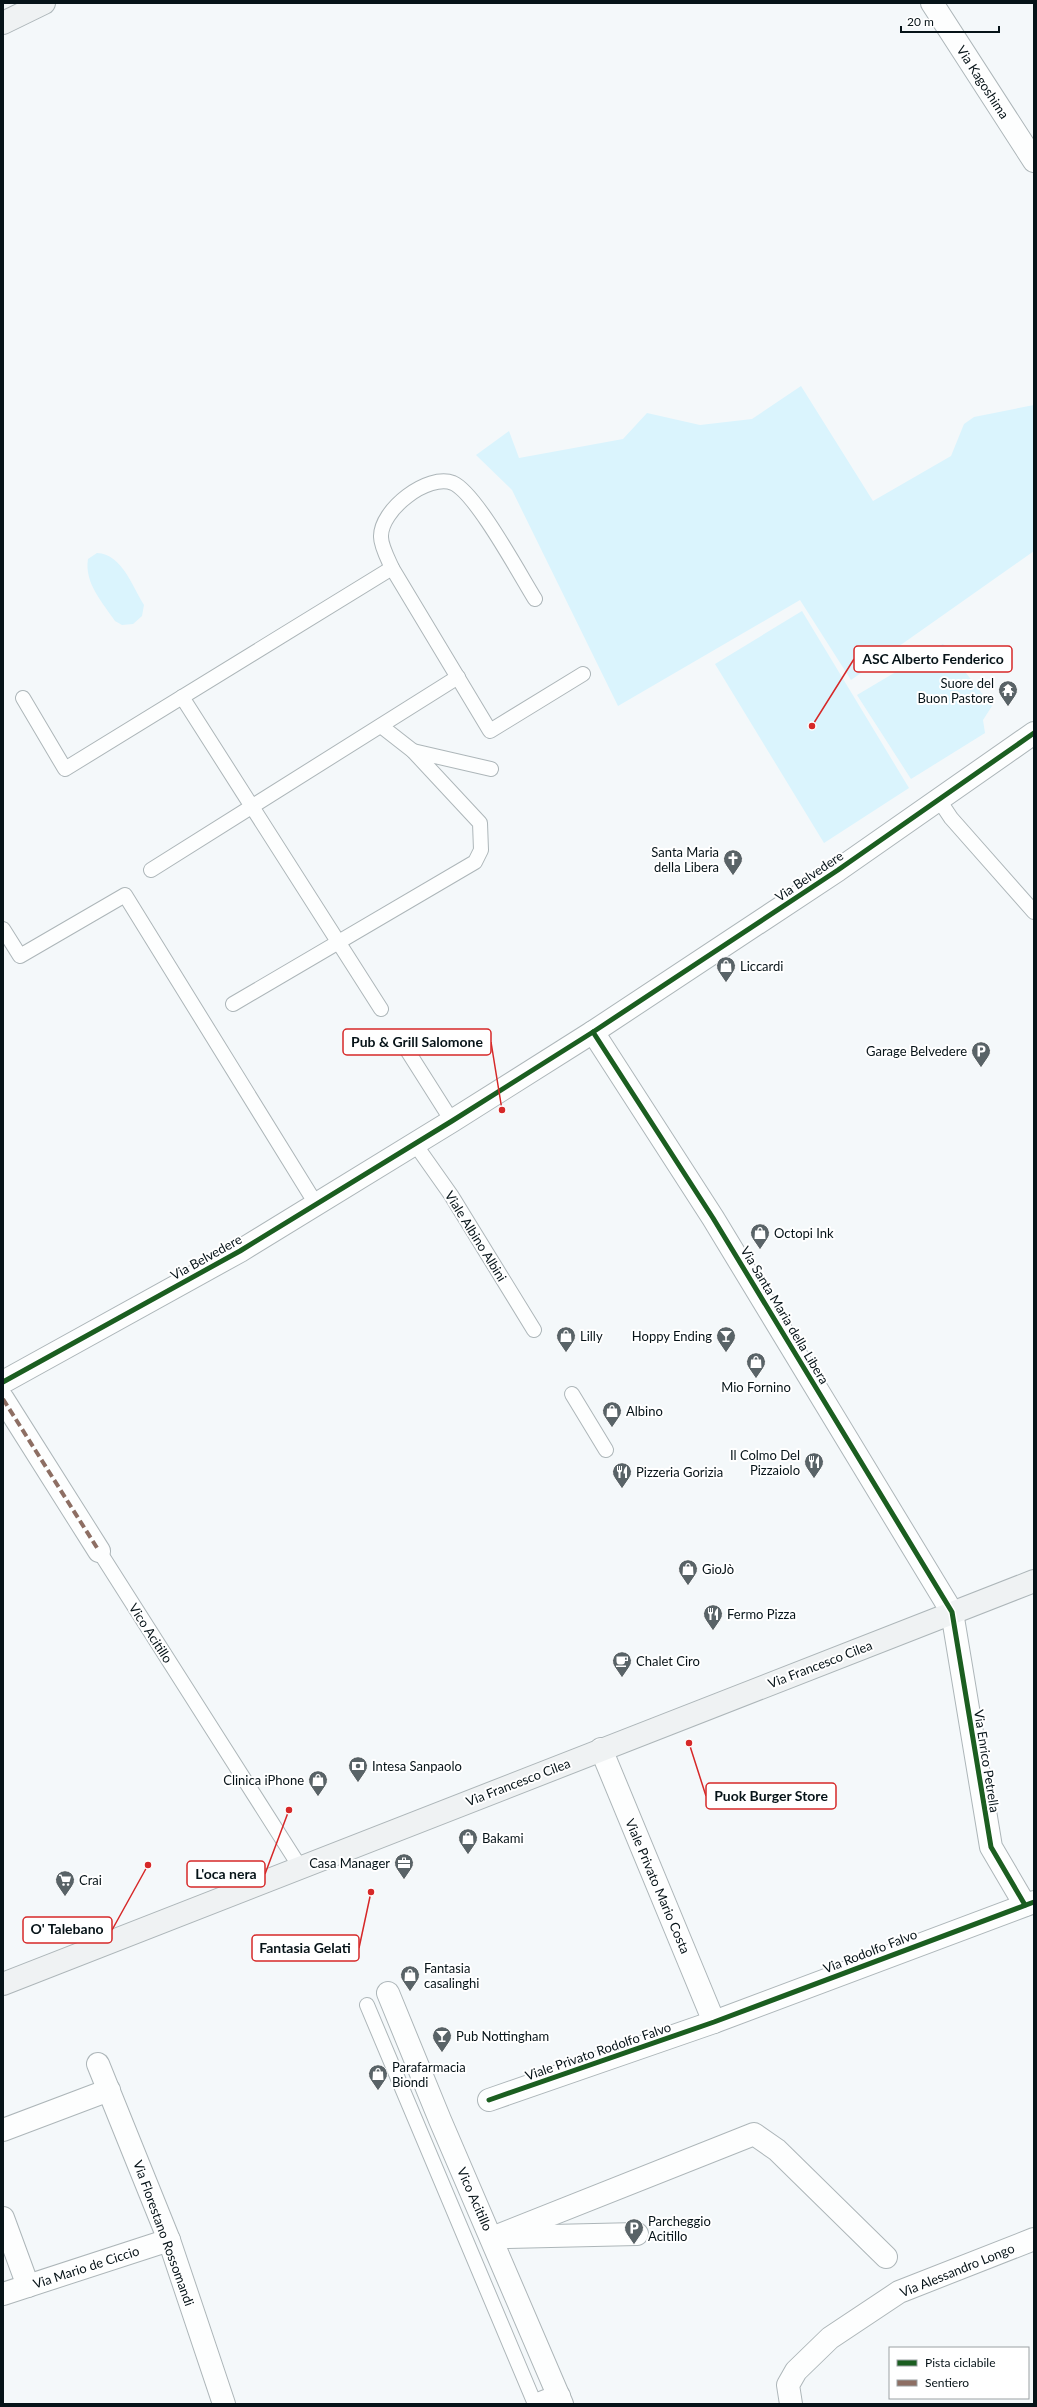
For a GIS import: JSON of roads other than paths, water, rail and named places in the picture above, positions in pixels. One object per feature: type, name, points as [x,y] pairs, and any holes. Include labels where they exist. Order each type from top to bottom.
[{"type":"main road","points":[[3,23],[44,3]]},
{"type":"main road","name":"Via Francesco Cilea","points":[[3,1984],[1034,1580]]},
{"type":"street","name":"Via Kagoshima","points":[[932,3],[1034,161]]},
{"type":"street","name":"Via Belvedere","points":[[3,1382],[240,1251],[452,1121],[593,1032],[838,870],[1034,733]]},
{"type":"street","name":"Via Santa Maria della Libera","points":[[593,1032],[713,1218],[952,1612]]},
{"type":"street","name":"Vico Acitillo","points":[[3,1399],[99,1551]]},
{"type":"street","name":"Via Enrico Petrella","points":[[952,1612],[990,1847],[1030,1903]]},
{"type":"street","name":"Viale Privato Mario Costa","points":[[601,1750],[714,2022]]},
{"type":"street","name":"Via Rodolfo Falvo","points":[[714,2022],[1030,1903]]},
{"type":"street","name":"Vico Acitillo","points":[[388,1993],[440,2120],[561,2400]]},
{"type":"street","name":"Viale Privato Rodolfo Falvo","points":[[489,2100],[714,2022]]},
{"type":"street","name":"Via Florestano Rossomandi","points":[[98,2064],[169,2240],[224,2404]]},
{"type":"street","points":[[3,2130],[109,2090]]},
{"type":"street","points":[[492,2238],[754,2134],[777,2150],[886,2257]]},
{"type":"street","points":[[3,2218],[28,2286]]},
{"type":"street","points":[[492,2238],[637,2234]]},
{"type":"street","name":"Via Alessandro Longo","points":[[791,2404],[788,2385],[796,2371],[830,2338],[899,2292],[1034,2239]]},
{"type":"street","name":"Via Mario de Ciccio","points":[[3,2294],[169,2240]]},
{"type":"street","points":[[538,2404],[561,2400]]},
{"type":"lane","points":[[535,599],[469,496],[453,483],[428,483],[406,497],[388,514],[381,536],[392,568],[490,730],[583,674]]},
{"type":"lane","points":[[23,698],[65,769],[392,568]]},
{"type":"lane","points":[[151,870],[254,807],[458,677]]},
{"type":"lane","points":[[182,697],[254,807],[381,1009]]},
{"type":"lane","points":[[233,1004],[475,862],[481,850],[480,823],[413,751],[381,726]]},
{"type":"lane","points":[[413,751],[491,769]]},
{"type":"lane","points":[[939,800],[951,818],[1034,912]]},
{"type":"lane","points":[[3,929],[20,956],[125,895],[316,1204]]},
{"type":"lane","points":[[407,1050],[452,1121]]},
{"type":"lane","name":"Viale Albino Albini","points":[[415,1144],[452,1195],[534,1330]]},
{"type":"lane","points":[[572,1394],[606,1450]]},
{"type":"lane","name":"Vico Acitillo","points":[[99,1551],[300,1867]]},
{"type":"lane","points":[[367,2005],[535,2404]]},
{"type":"place","name":"Suore del Buon Pastore","points":[[1008,707]]},
{"type":"place","name":"ASC Alberto Fenderico","points":[[812,726]]},
{"type":"place","name":"Santa Maria della Libera","points":[[733,876]]},
{"type":"place","name":"Liccardi","points":[[726,983]]},
{"type":"place","name":"Garage Belvedere","points":[[981,1068]]},
{"type":"place","name":"Pub & Grill Salomone","points":[[502,1110]]},
{"type":"place","name":"Octopi Ink","points":[[760,1250]]},
{"type":"place","name":"Lilly","points":[[566,1353]]},
{"type":"place","name":"Hoppy Ending","points":[[726,1353]]},
{"type":"place","name":"Mio Fornino","points":[[756,1379]]},
{"type":"place","name":"Albino","points":[[612,1428]]},
{"type":"place","name":"Il Colmo Del Pizzaiolo","points":[[814,1479]]},
{"type":"place","name":"Pizzeria Gorizia","points":[[622,1489]]},
{"type":"place","name":"GioJò","points":[[688,1586]]},
{"type":"place","name":"Fermo Pizza","points":[[713,1631]]},
{"type":"place","name":"Chalet Ciro","points":[[622,1678]]},
{"type":"place","name":"Puok Burger Store","points":[[689,1743]]},
{"type":"place","name":"Intesa Sanpaolo","points":[[358,1783]]},
{"type":"place","name":"Clinica iPhone","points":[[318,1797]]},
{"type":"place","name":"L'oca nera","points":[[289,1810]]},
{"type":"place","name":"Bakami","points":[[468,1855]]},
{"type":"place","name":"O' Talebano","points":[[148,1865]]},
{"type":"place","name":"Casa Manager","points":[[404,1880]]},
{"type":"place","name":"Fantasia Gelati","points":[[371,1892]]},
{"type":"place","name":"Crai","points":[[65,1897]]},
{"type":"place","name":"Fantasia casalinghi","points":[[410,1992]]},
{"type":"place","name":"Pub Nottingham","points":[[442,2053]]},
{"type":"place","name":"Parafarmacia Biondi","points":[[378,2091]]},
{"type":"place","name":"Parcheggio Acitillo","points":[[634,2245]]}]
